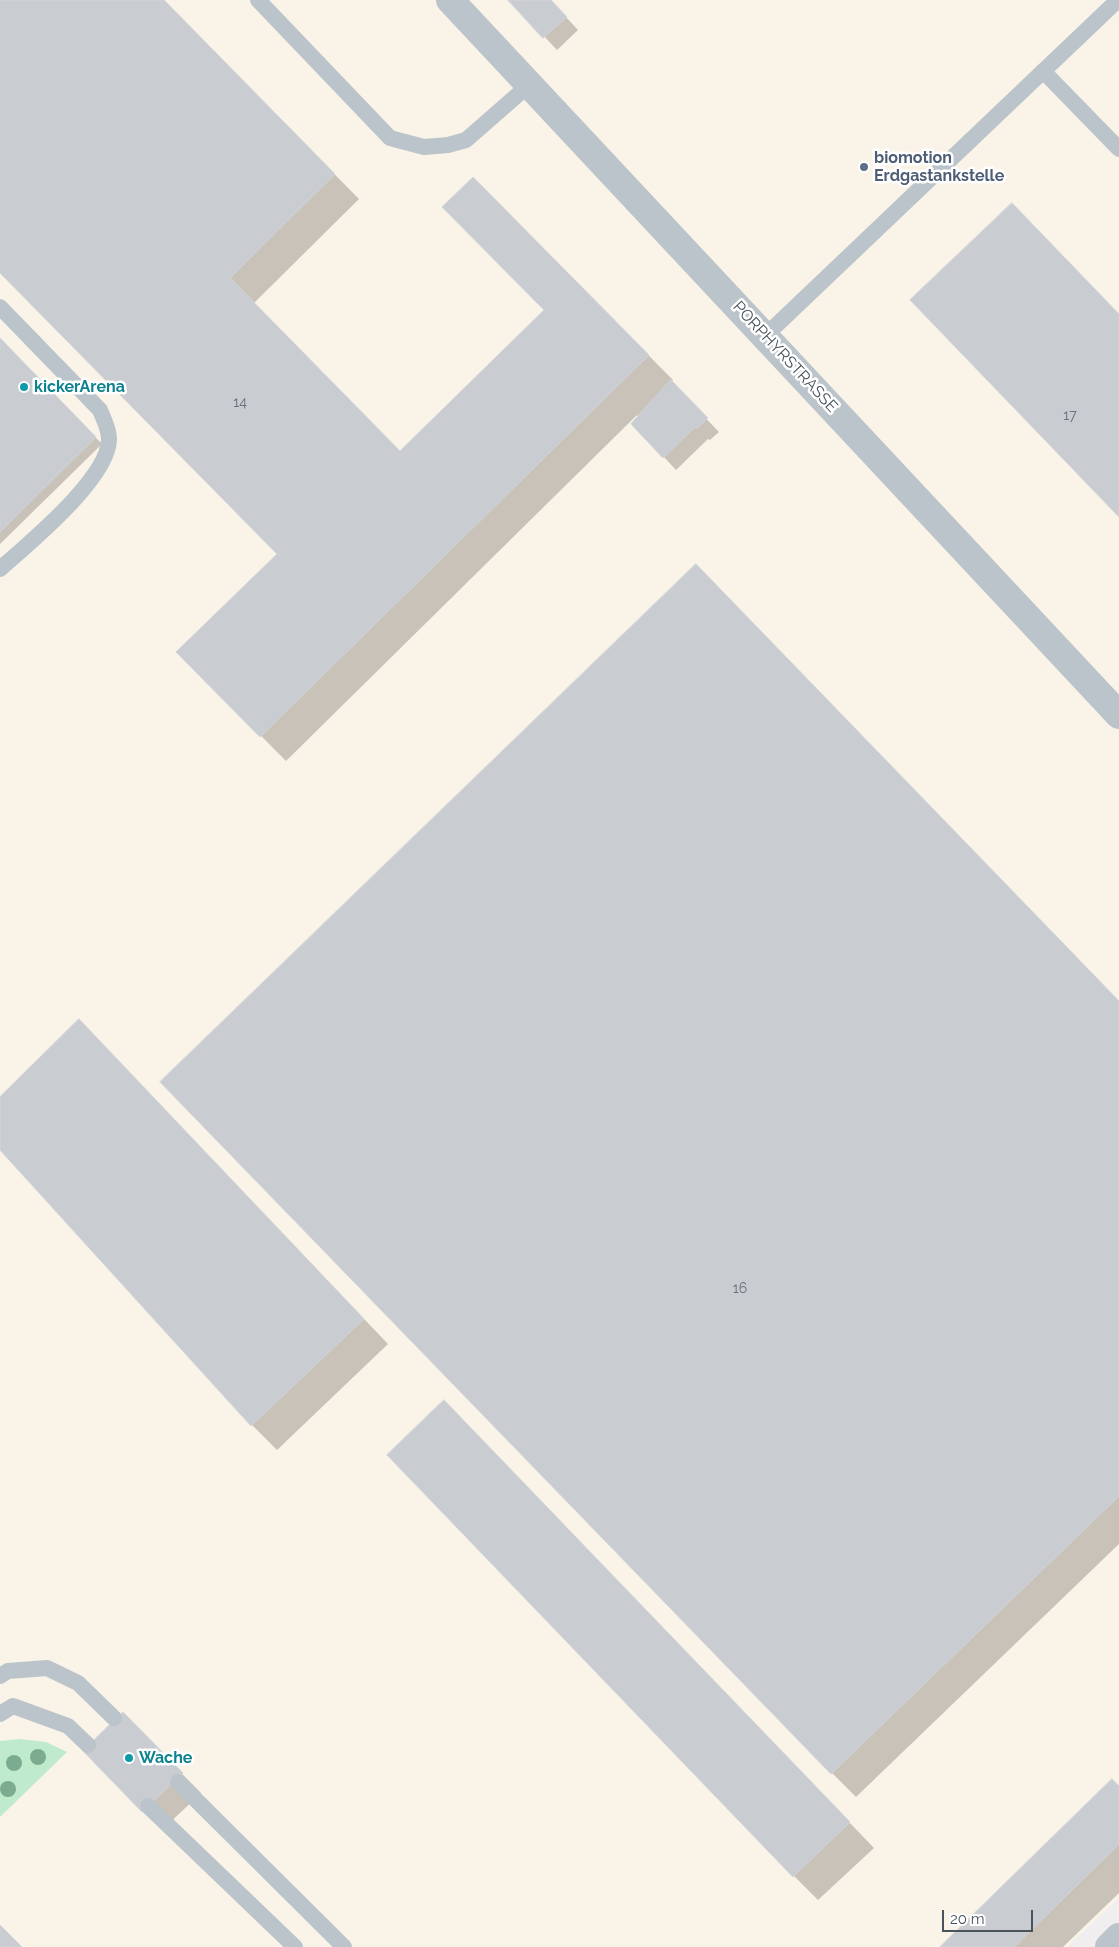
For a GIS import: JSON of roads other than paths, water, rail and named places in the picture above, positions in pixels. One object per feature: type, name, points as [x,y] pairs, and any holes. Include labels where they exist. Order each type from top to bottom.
[{"type":"street","name":"PORPHYRSTRASSE","points":[[450,0],[1119,715]]},
{"type":"street","points":[[1108,1947],[1119,1937]]},
{"type":"lane","points":[[258,0],[390,138],[424,147],[448,145],[466,140],[530,84]]},
{"type":"lane","points":[[765,336],[1118,0]]},
{"type":"lane","points":[[1043,71],[1119,148]]},
{"type":"lane","points":[[0,307],[100,410],[108,428],[109,441],[104,461],[68,507],[0,569]]},
{"type":"lane","points":[[0,1676],[8,1671],[47,1668],[78,1683],[114,1718]]},
{"type":"lane","points":[[0,1714],[13,1706],[68,1726],[88,1746]]},
{"type":"lane","points":[[178,1782],[344,1947]]},
{"type":"lane","points":[[148,1806],[295,1947]]},
{"type":"place","name":"biomotion Erdgastankstelle","points":[[864,167]]},
{"type":"place","name":"kickerArena","points":[[24,387]]},
{"type":"place","name":"Wache","points":[[129,1758]]}]
